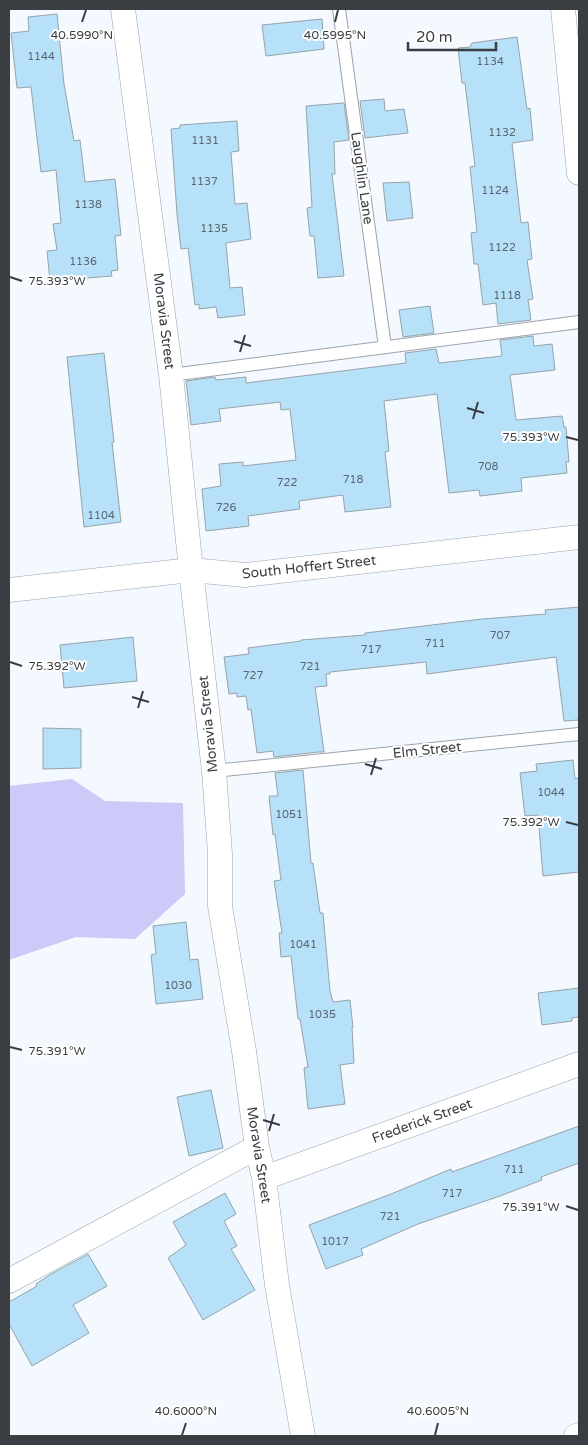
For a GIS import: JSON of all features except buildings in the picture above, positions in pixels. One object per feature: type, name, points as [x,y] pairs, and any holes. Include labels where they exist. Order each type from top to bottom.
[{"type":"street","name":"Moravia Street","points":[[123,9],[171,375],[214,771],[220,854],[220,906],[244,1051],[257,1147],[264,1178],[277,1285],[303,1436]]},
{"type":"street","points":[[563,9],[579,173]]},
{"type":"street","name":"South Hoffert Street","points":[[9,590],[191,570],[245,575],[579,537]]},
{"type":"street","name":"Frederick Street","points":[[264,1178],[579,1064]]},
{"type":"street","points":[[9,1281],[257,1147]]},
{"type":"lane","name":"Laughlin Lane","points":[[338,9],[385,347]]},
{"type":"lane","points":[[171,375],[579,322]]},
{"type":"lane","name":"Elm Street","points":[[214,771],[579,734]]},
{"type":"shaded area","points":[[72,779],[105,801],[183,803],[185,894],[135,939],[76,937],[9,960],[9,786]]}]
